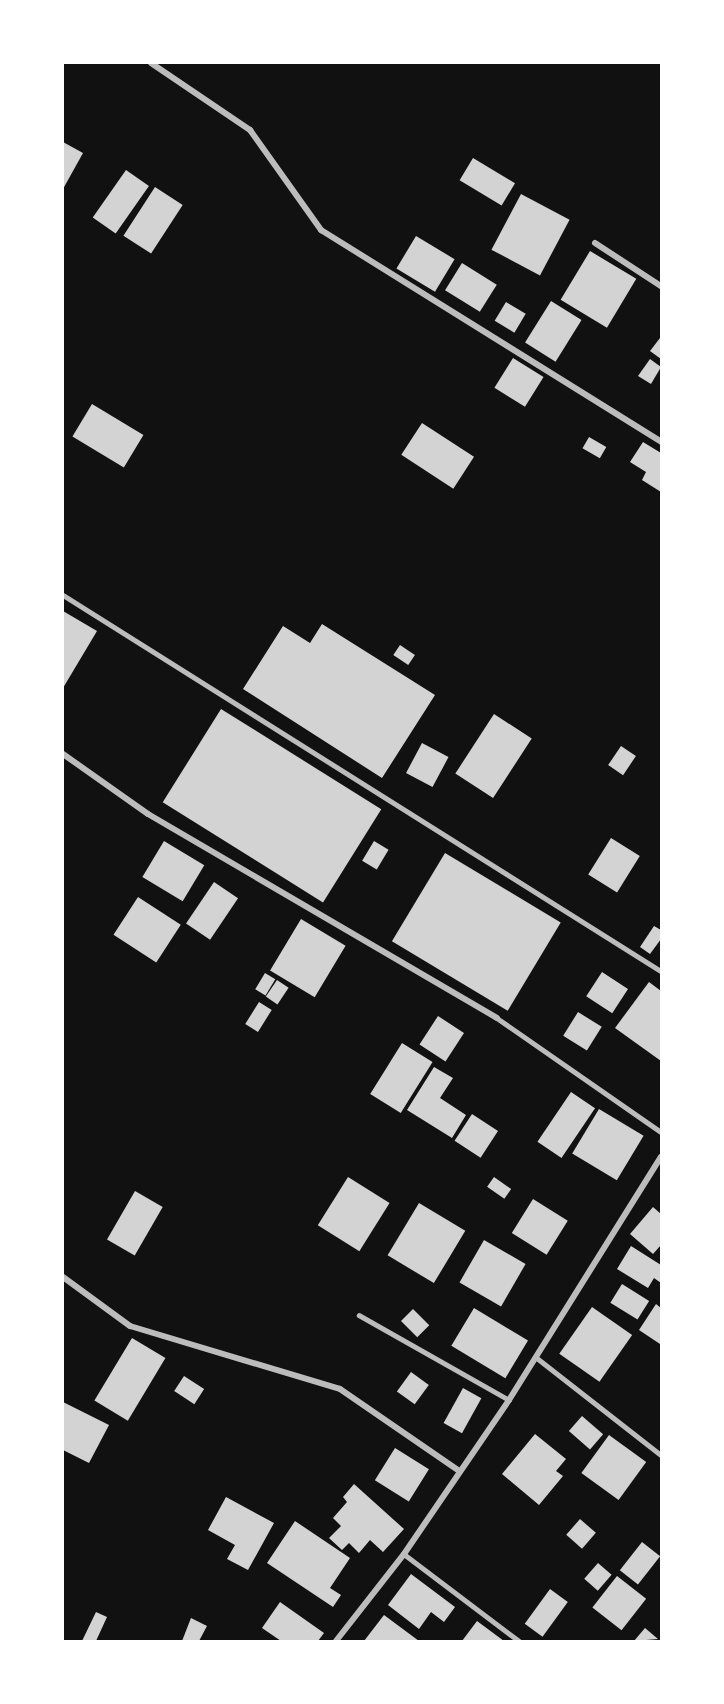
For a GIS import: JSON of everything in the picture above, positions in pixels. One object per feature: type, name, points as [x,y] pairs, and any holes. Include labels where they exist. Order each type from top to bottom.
[{"type":"street","points":[[152,63],[250,130],[321,230],[661,442]]},
{"type":"street","points":[[595,243],[661,286]]},
{"type":"street","points":[[63,754],[148,813],[497,1018]]},
{"type":"street","points":[[336,1641],[404,1554],[458,1470],[509,1400],[661,1157]]},
{"type":"street","points":[[63,1277],[130,1326],[340,1389],[458,1470]]},
{"type":"lane","points":[[63,595],[661,971]]},
{"type":"lane","points":[[497,1018],[661,1132]]},
{"type":"lane","points":[[359,1315],[509,1400]]},
{"type":"lane","points":[[537,1358],[661,1455]]},
{"type":"lane","points":[[404,1554],[519,1641]]},
{"type":"building","points":[[63,142],[83,153],[63,189]]},
{"type":"building","points":[[473,158],[515,183],[502,206],[460,180]]},
{"type":"building","points":[[126,170],[149,186],[116,234],[93,218]]},
{"type":"building","points":[[155,187],[183,205],[151,254],[123,236]]},
{"type":"building","points":[[521,194],[570,220],[540,275],[491,250]]},
{"type":"building","points":[[416,236],[455,259],[435,292],[396,269]]},
{"type":"building","points":[[590,251],[636,279],[607,328],[561,300]]},
{"type":"building","points":[[462,263],[497,285],[480,312],[445,290]]},
{"type":"building","points":[[551,301],[582,320],[556,362],[525,343]]},
{"type":"building","points":[[506,302],[526,314],[514,333],[495,321]]},
{"type":"building","points":[[661,339],[661,359],[650,351]]},
{"type":"building","points":[[513,358],[544,377],[525,407],[494,388]]},
{"type":"building","points":[[650,359],[661,367],[651,384],[638,376]]},
{"type":"building","points":[[92,404],[143,435],[124,467],[72,437]]},
{"type":"building","points":[[422,423],[474,457],[453,489],[401,455]]},
{"type":"building","points":[[589,437],[606,447],[600,458],[582,448]]},
{"type":"building","points":[[643,442],[661,453],[661,492],[642,480],[646,472],[630,462]]},
{"type":"building","points":[[63,611],[97,631],[63,688]]},
{"type":"building","points":[[322,624],[435,695],[382,778],[243,689],[283,626],[310,643]]},
{"type":"building","points":[[400,645],[415,655],[408,665],[393,655]]},
{"type":"building","points":[[221,709],[381,809],[323,902],[163,802]]},
{"type":"building","points":[[494,714],[532,739],[493,798],[455,774]]},
{"type":"building","points":[[422,743],[448,757],[433,787],[406,773]]},
{"type":"building","points":[[621,746],[636,756],[623,775],[608,765]]},
{"type":"building","points":[[611,838],[640,856],[617,892],[588,874]]},
{"type":"building","points":[[164,841],[204,865],[183,901],[142,877]]},
{"type":"building","points":[[374,841],[389,850],[377,869],[362,861]]},
{"type":"building","points":[[445,853],[561,923],[508,1011],[392,941]]},
{"type":"building","points":[[214,882],[238,898],[210,940],[186,923]]},
{"type":"building","points":[[138,897],[181,925],[156,963],[113,935]]},
{"type":"building","points":[[301,919],[346,946],[315,997],[270,970]]},
{"type":"building","points":[[654,926],[661,930],[661,939],[650,954],[640,947]]},
{"type":"building","points":[[602,972],[628,989],[612,1013],[586,996]]},
{"type":"building","points":[[265,973],[275,979],[266,995],[255,989]]},
{"type":"building","points":[[277,980],[289,988],[277,1004],[266,997]]},
{"type":"building","points":[[649,982],[661,991],[661,1061],[615,1028]]},
{"type":"building","points":[[259,1002],[272,1010],[258,1032],[245,1024]]},
{"type":"building","points":[[578,1012],[602,1027],[587,1051],[563,1036]]},
{"type":"building","points":[[438,1016],[464,1033],[445,1061],[419,1045]]},
{"type":"building","points":[[402,1043],[433,1062],[401,1113],[370,1094]]},
{"type":"building","points":[[434,1067],[453,1078],[440,1098],[466,1115],[452,1138],[407,1110]]},
{"type":"building","points":[[571,1092],[595,1108],[561,1158],[537,1142]]},
{"type":"building","points":[[599,1109],[644,1136],[617,1180],[572,1154]]},
{"type":"building","points":[[472,1114],[498,1131],[481,1158],[455,1141]]},
{"type":"building","points":[[348,1177],[390,1203],[359,1251],[318,1225]]},
{"type":"building","points":[[494,1177],[511,1189],[504,1199],[487,1187]]},
{"type":"building","points":[[135,1191],[163,1207],[135,1255],[107,1239]]},
{"type":"building","points":[[533,1199],[568,1221],[547,1255],[512,1233]]},
{"type":"building","points":[[419,1203],[465,1231],[434,1283],[388,1255]]},
{"type":"building","points":[[653,1207],[661,1214],[661,1245],[653,1254],[630,1234]]},
{"type":"building","points":[[484,1240],[526,1264],[501,1306],[460,1282]]},
{"type":"building","points":[[631,1246],[661,1265],[661,1283],[654,1278],[648,1288],[617,1269]]},
{"type":"building","points":[[622,1284],[649,1301],[637,1320],[610,1303]]},
{"type":"building","points":[[656,1304],[661,1308],[660,1344],[639,1330]]},
{"type":"building","points":[[592,1307],[632,1335],[599,1382],[559,1354]]},
{"type":"building","points":[[474,1308],[528,1340],[505,1378],[451,1346]]},
{"type":"building","points":[[413,1309],[429,1325],[417,1337],[401,1321]]},
{"type":"building","points":[[132,1338],[165,1358],[128,1421],[94,1401]]},
{"type":"building","points":[[411,1372],[429,1385],[415,1404],[397,1391]]},
{"type":"building","points":[[184,1376],[204,1389],[194,1404],[174,1391]]},
{"type":"building","points":[[463,1388],[481,1398],[462,1433],[444,1423]]},
{"type":"building","points":[[63,1402],[109,1425],[89,1463],[63,1450]]},
{"type":"building","points":[[582,1416],[603,1434],[590,1449],[569,1431]]},
{"type":"building","points":[[535,1434],[566,1459],[556,1471],[563,1476],[539,1505],[502,1474]]},
{"type":"building","points":[[609,1435],[646,1462],[619,1500],[581,1473]]},
{"type":"building","points":[[395,1448],[429,1469],[409,1501],[375,1480]]},
{"type":"building","points":[[354,1484],[404,1529],[383,1552],[370,1540],[359,1553],[349,1543],[342,1550],[329,1538],[341,1526],[333,1518],[347,1502],[343,1497]]},
{"type":"building","points":[[226,1497],[274,1523],[248,1570],[227,1559],[235,1545],[208,1530]]},
{"type":"building","points":[[580,1519],[596,1533],[582,1549],[566,1535]]},
{"type":"building","points":[[295,1521],[350,1558],[330,1588],[341,1595],[333,1607],[267,1563]]},
{"type":"building","points":[[642,1542],[660,1556],[638,1585],[620,1570]]},
{"type":"building","points":[[598,1563],[612,1575],[598,1591],[584,1579]]},
{"type":"building","points":[[411,1574],[455,1607],[444,1622],[431,1612],[419,1629],[388,1605]]},
{"type":"building","points":[[617,1576],[646,1599],[622,1630],[592,1608]]},
{"type":"building","points":[[550,1589],[568,1602],[543,1637],[525,1624]]},
{"type":"building","points":[[280,1602],[324,1633],[318,1641],[281,1641],[262,1628]]},
{"type":"building","points":[[96,1612],[107,1617],[96,1641],[82,1641]]},
{"type":"building","points":[[384,1615],[419,1641],[364,1641]]},
{"type":"building","points":[[191,1618],[207,1626],[199,1641],[182,1641]]},
{"type":"building","points":[[477,1621],[504,1641],[462,1641]]},
{"type":"building","points":[[645,1628],[658,1639],[634,1641]]}]
